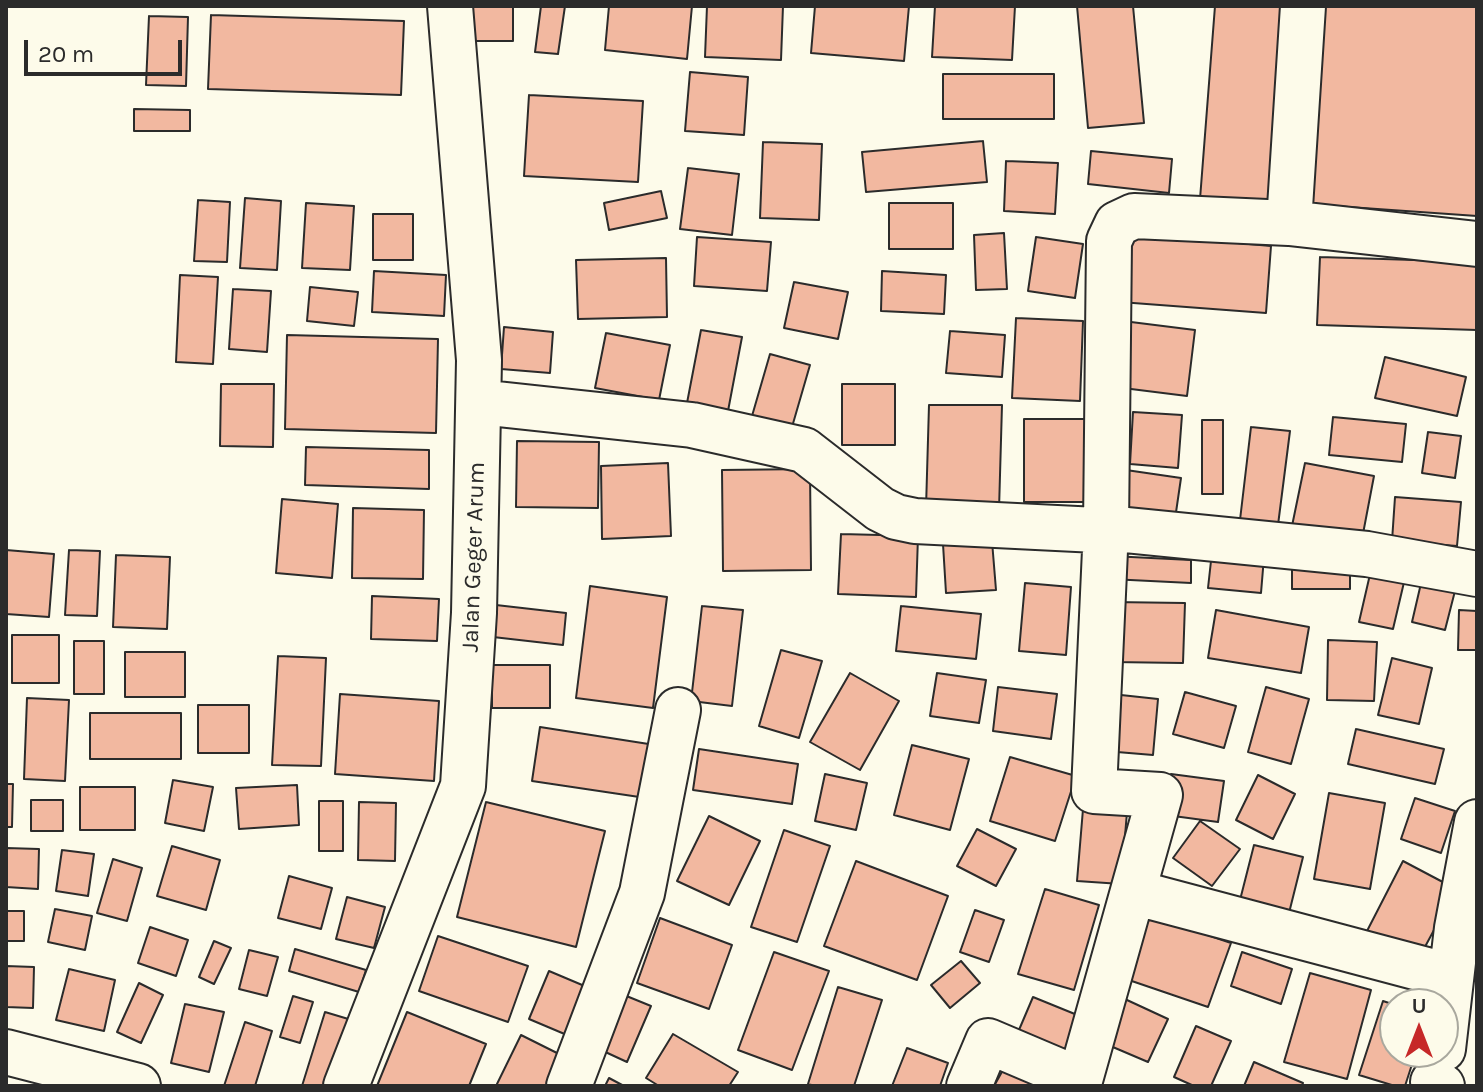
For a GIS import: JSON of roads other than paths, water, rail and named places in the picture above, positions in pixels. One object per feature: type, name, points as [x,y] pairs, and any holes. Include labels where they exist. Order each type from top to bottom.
[{"type":"street","name":"Jalan Geger Arum","points":[[346,1086],[463,786],[474,613],[479,360],[450,6]]},
{"type":"street","points":[[1289,223],[1303,6]]},
{"type":"street","points":[[969,1086],[988,1041],[1080,1080],[1160,795],[1094,791],[1106,528],[1109,241],[1112,232],[1117,224],[1134,216],[1289,223],[1477,244]]},
{"type":"street","points":[[479,402],[692,425],[804,450],[880,509],[915,521],[1067,529],[1106,528],[1367,554],[1477,574]]},
{"type":"street","points":[[569,1086],[642,893],[678,710]]},
{"type":"street","points":[[1438,1071],[1449,976],[1477,822]]},
{"type":"street","points":[[1133,892],[1449,976]]},
{"type":"street","points":[[6,1052],[138,1086]]}]
